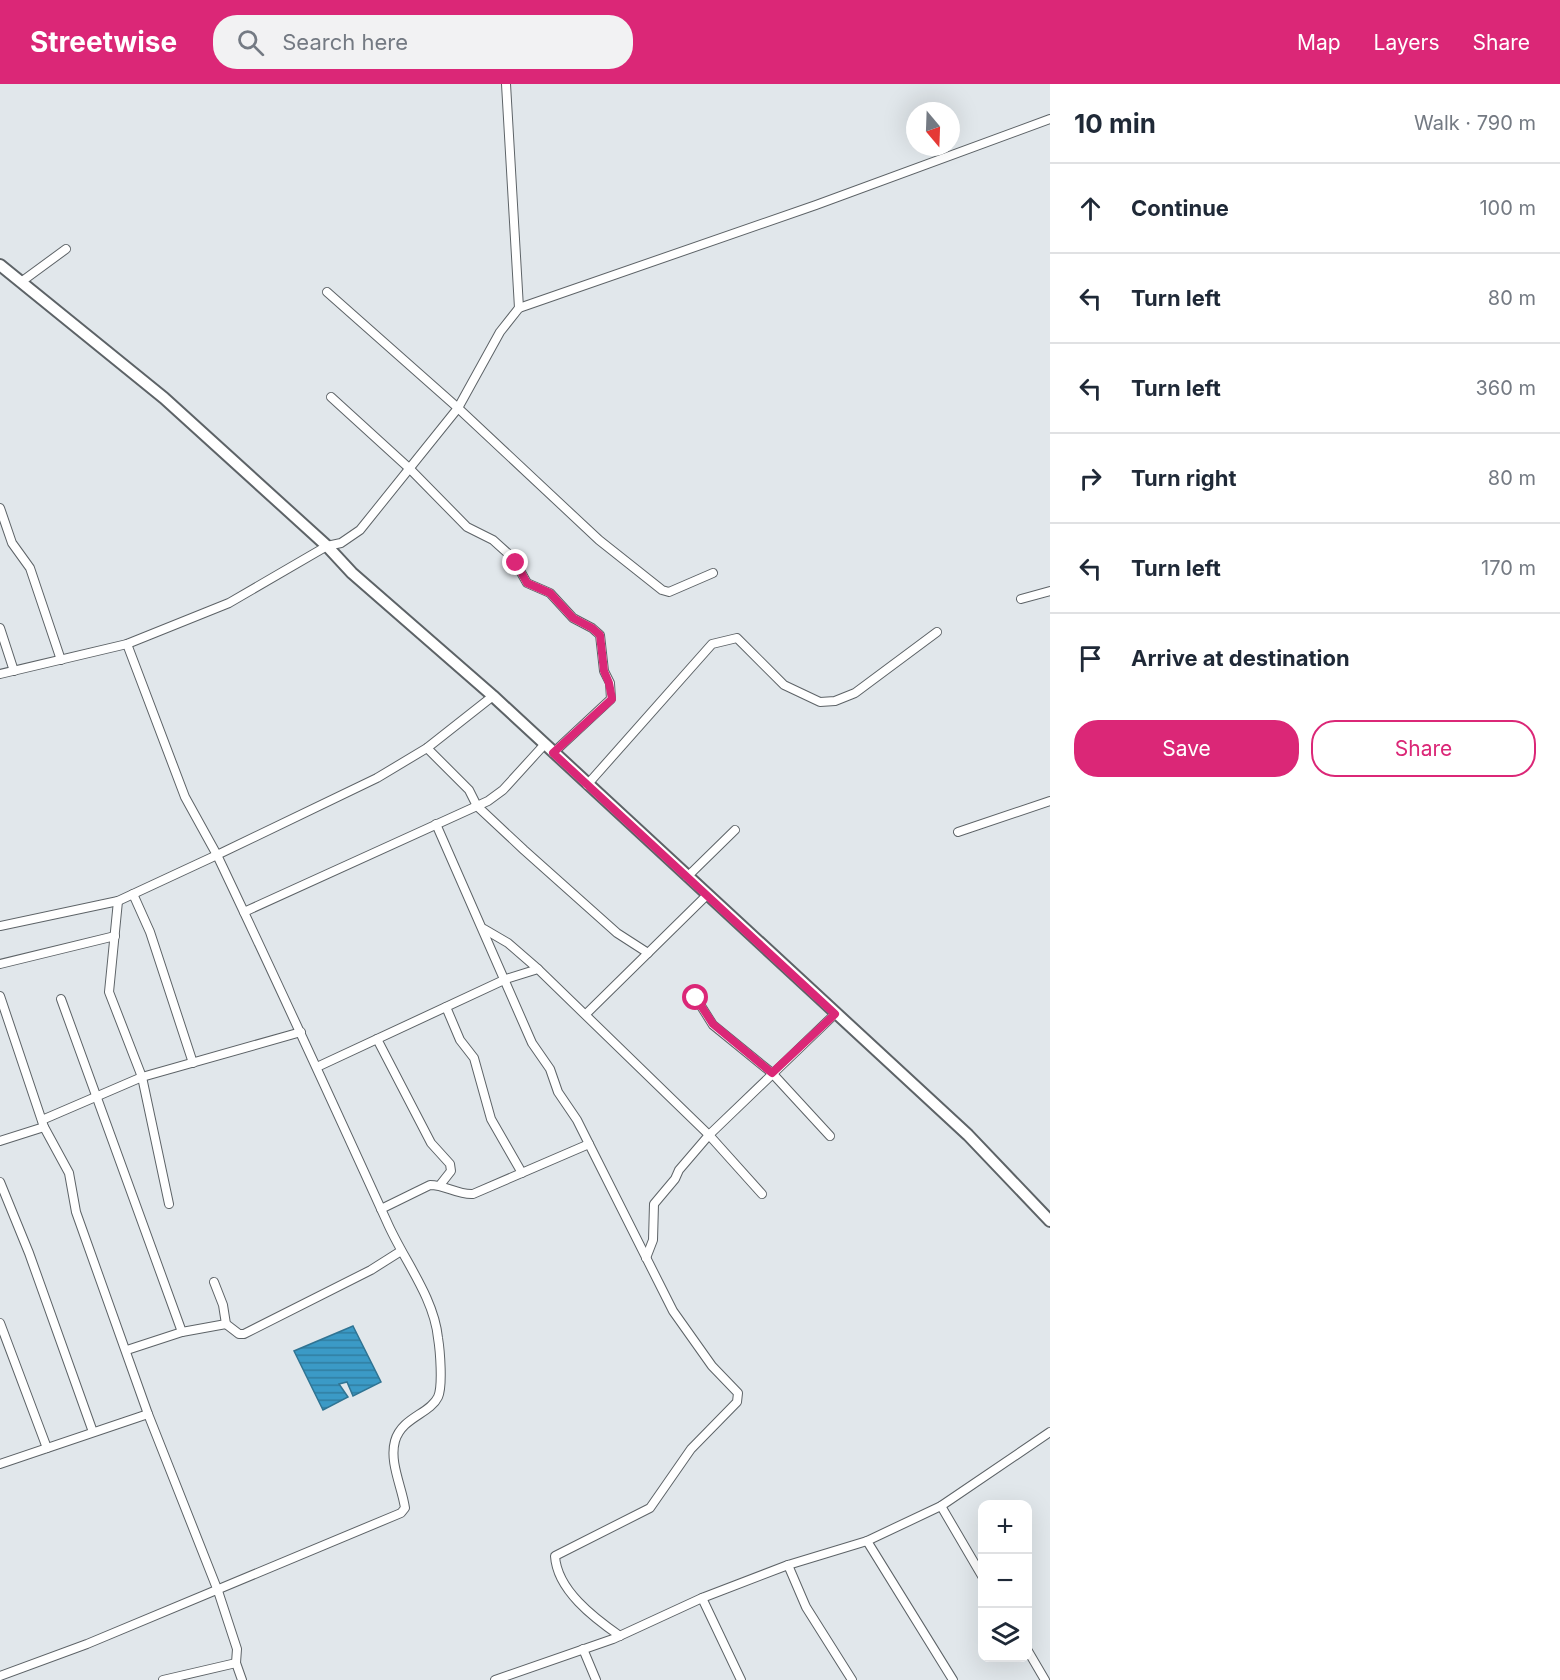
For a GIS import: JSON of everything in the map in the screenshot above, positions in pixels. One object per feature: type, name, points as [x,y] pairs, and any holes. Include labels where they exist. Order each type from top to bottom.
[{"type":"main road","points":[[0,265],[164,398],[327,546],[352,573],[493,696],[968,1136],[1050,1221]]},
{"type":"street","points":[[506,84],[519,308]]},
{"type":"street","points":[[0,674],[127,644],[229,603],[327,546],[341,543],[360,530],[458,408],[500,332],[519,308],[816,205],[1050,119]]},
{"type":"street","points":[[21,282],[66,249]]},
{"type":"street","points":[[327,292],[458,408],[599,540],[662,590],[669,592],[713,573]]},
{"type":"street","points":[[331,397],[410,469],[467,527],[493,540],[513,558],[527,583],[550,593],[573,618],[600,635],[604,671],[612,699],[553,753]]},
{"type":"street","points":[[0,508],[12,543],[30,568],[61,660]]},
{"type":"street","points":[[1021,599],[1050,591]]},
{"type":"street","points":[[0,628],[14,671]]},
{"type":"street","points":[[587,785],[703,654],[718,642],[737,638],[784,685],[820,702],[836,701],[855,693],[938,632]]},
{"type":"street","points":[[0,1676],[218,1591],[401,1513],[405,1508],[394,1455],[395,1441],[402,1428],[414,1415],[434,1403],[439,1395],[441,1381],[438,1337],[432,1313],[381,1209],[301,1032],[217,855],[185,797],[127,644]]},
{"type":"street","points":[[0,926],[118,901],[312,811],[427,748],[493,696]]},
{"type":"street","points":[[244,912],[477,806],[503,790],[544,745]]},
{"type":"street","points":[[427,748],[469,790],[477,806],[616,933],[648,953]]},
{"type":"street","points":[[958,832],[1050,801]]},
{"type":"street","points":[[436,824],[506,979],[532,1043],[550,1069],[558,1092],[578,1120],[673,1311],[712,1366],[738,1393],[737,1402],[691,1449],[650,1508],[555,1556],[559,1570],[575,1598],[597,1621],[620,1636]]},
{"type":"street","points":[[687,877],[735,830]]},
{"type":"street","points":[[133,894],[150,932],[194,1063]]},
{"type":"street","points":[[586,1014],[707,895]]},
{"type":"street","points":[[118,901],[109,992],[142,1077],[169,1204]]},
{"type":"street","points":[[483,928],[508,943],[586,1014],[709,1135],[762,1194]]},
{"type":"street","points":[[0,964],[115,936]]},
{"type":"street","points":[[317,1067],[506,979],[538,969]]},
{"type":"street","points":[[0,996],[43,1123],[65,1163],[76,1212],[148,1414],[218,1591],[237,1649],[236,1663],[242,1680]]},
{"type":"street","points":[[696,998],[713,1024],[772,1073],[830,1136]]},
{"type":"street","points":[[61,999],[182,1332]]},
{"type":"street","points":[[446,1007],[460,1040],[474,1058],[491,1119],[522,1173]]},
{"type":"street","points":[[646,1258],[653,1240],[654,1204],[709,1135],[835,1014]]},
{"type":"street","points":[[0,1141],[43,1123],[95,1095],[142,1077],[301,1032]]},
{"type":"street","points":[[377,1039],[431,1143],[450,1164],[451,1171],[440,1185]]},
{"type":"street","points":[[381,1209],[430,1185],[440,1185],[462,1195],[473,1194],[589,1144]]},
{"type":"street","points":[[0,1182],[29,1253],[93,1432]]},
{"type":"street","points":[[214,1282],[223,1305],[226,1324],[239,1334],[244,1334],[371,1270],[401,1251]]},
{"type":"street","points":[[0,1323],[47,1448]]},
{"type":"street","points":[[127,1350],[182,1332],[226,1324]]},
{"type":"street","points":[[0,1464],[148,1414]]},
{"type":"street","points":[[495,1680],[620,1636],[702,1598],[788,1565],[867,1541],[941,1506],[1050,1432]]},
{"type":"street","points":[[941,1506],[978,1569]]},
{"type":"street","points":[[867,1541],[952,1680]]},
{"type":"street","points":[[788,1565],[806,1607],[852,1680]]},
{"type":"street","points":[[702,1598],[741,1680]]},
{"type":"street","points":[[583,1649],[596,1680]]},
{"type":"street","points":[[1032,1658],[1045,1680]]},
{"type":"street","points":[[163,1680],[236,1663]]},
{"type":"water","points":[[353,1326],[381,1382],[353,1396],[347,1382],[339,1384],[348,1397],[323,1410],[294,1351]]},
{"type":"route","points":[[516,563],[527,583],[550,593],[577,622],[592,628],[602,640],[604,671],[612,699],[553,753],[835,1014],[772,1073],[722,1033],[713,1024],[696,998]]}]
